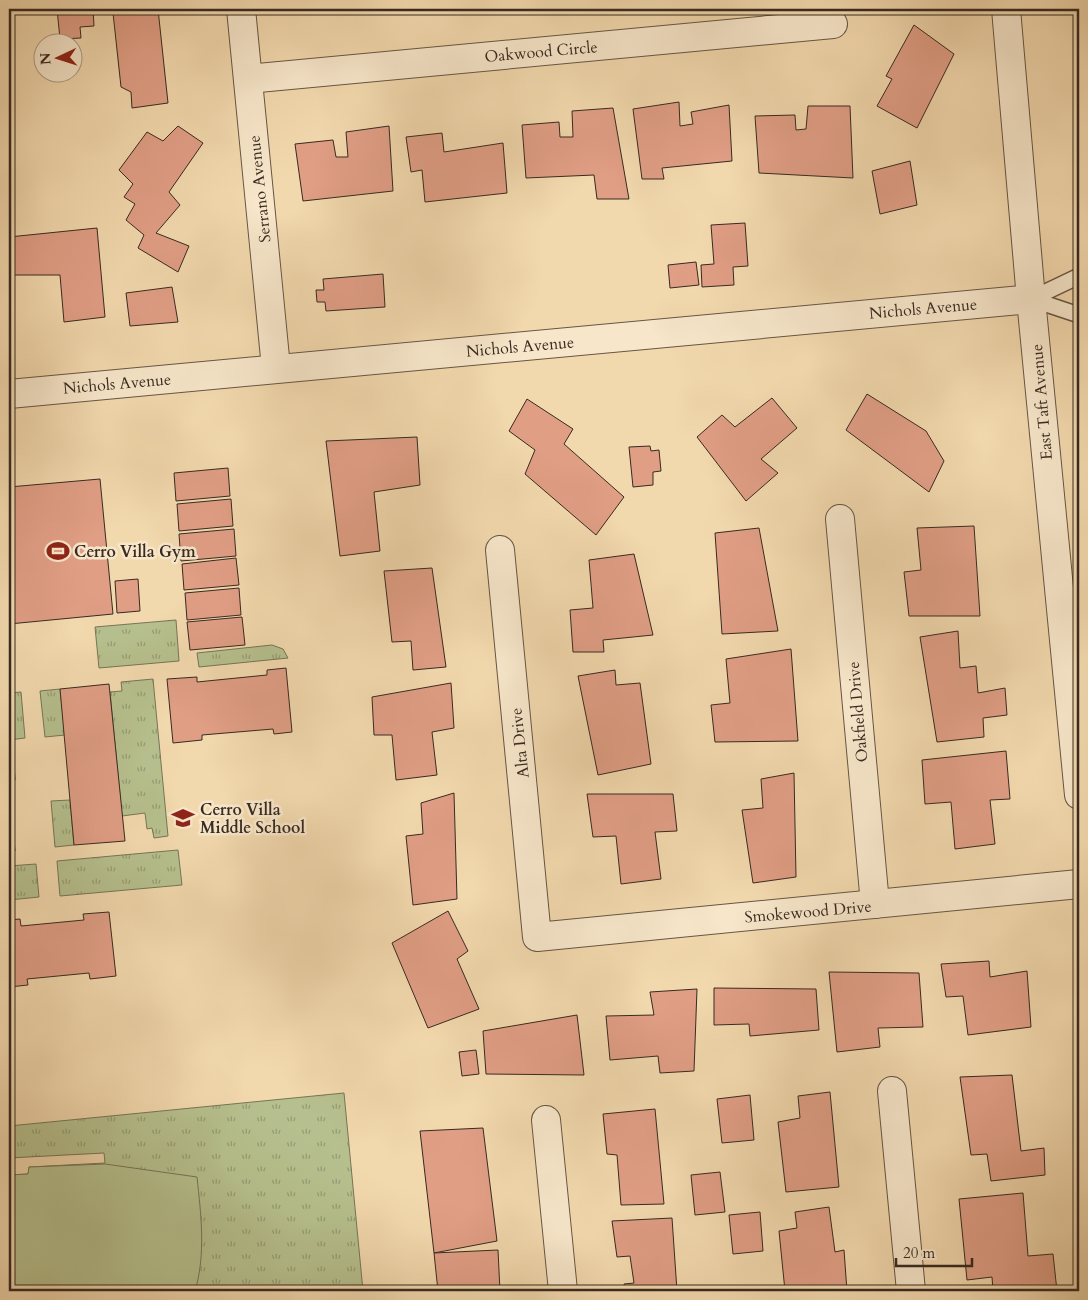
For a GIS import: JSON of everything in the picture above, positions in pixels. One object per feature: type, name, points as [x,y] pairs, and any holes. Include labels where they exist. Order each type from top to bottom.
[{"type":"street","name":"Serrano Avenue","points":[[241,9],[276,368]]},
{"type":"street","name":"East Taft Avenue","points":[[1006,9],[1031,299],[1079,795]]},
{"type":"street","name":"Oakwood Circle","points":[[248,78],[833,24]]},
{"type":"street","name":"Nichols Avenue","points":[[9,394],[1031,299]]},
{"type":"street","name":"Oakfield Drive","points":[[840,519],[875,904]]},
{"type":"street","name":"Alta Drive","points":[[500,550],[538,936]]},
{"type":"street","name":"Smokewood Drive","points":[[538,936],[1079,884]]},
{"type":"street","points":[[892,1091],[911,1291]]},
{"type":"street","points":[[546,1120],[563,1291]]},
{"type":"lane","points":[[1031,299],[1079,277]]},
{"type":"lane","points":[[1031,299],[1079,315]]},
{"type":"green space","points":[[176,620],[179,661],[99,668],[95,627]]},
{"type":"green space","points":[[272,645],[283,649],[288,658],[199,667],[197,653]]},
{"type":"green space","points":[[153,679],[168,836],[154,838],[152,828],[147,829],[145,813],[122,816],[110,692],[122,691],[121,682]]},
{"type":"green space","points":[[60,689],[65,735],[45,737],[40,691]]},
{"type":"green space","points":[[21,692],[25,738],[9,740],[9,693]]},
{"type":"green space","points":[[70,800],[74,845],[55,847],[51,801]]},
{"type":"green space","points":[[178,850],[182,885],[60,896],[57,861]]},
{"type":"green space","points":[[36,864],[39,897],[9,900],[9,866]]},
{"type":"green space","points":[[344,1093],[363,1291],[9,1291],[9,1175],[28,1174],[29,1167],[105,1163],[104,1153],[9,1158],[9,1126]]},
{"type":"green space","points":[[105,1164],[197,1177],[202,1249],[195,1291],[9,1291],[9,1175],[28,1174],[29,1167]]},
{"type":"building","points":[[57,9],[93,9],[94,26],[80,27],[80,32],[59,32]]},
{"type":"building","points":[[158,9],[168,103],[132,108],[131,92],[121,87],[113,13]]},
{"type":"building","points":[[337,9],[368,9],[337,11]]},
{"type":"building","points":[[914,25],[954,54],[917,128],[877,106],[892,79],[886,76]]},
{"type":"building","points":[[679,102],[680,126],[693,124],[691,112],[729,105],[732,161],[662,168],[664,179],[642,179],[633,109]]},
{"type":"building","points":[[808,106],[850,106],[853,178],[759,173],[755,116],[795,115],[796,130],[806,129]]},
{"type":"building","points":[[613,108],[629,199],[597,199],[594,175],[526,178],[522,125],[559,122],[560,137],[573,137],[572,111]]},
{"type":"building","points":[[178,126],[203,143],[169,192],[180,205],[156,233],[189,246],[178,272],[138,248],[144,235],[126,220],[135,204],[124,197],[133,184],[119,170],[147,132],[163,141]]},
{"type":"building","points":[[389,126],[393,191],[303,201],[295,144],[333,140],[336,157],[348,157],[346,132]]},
{"type":"building","points":[[442,133],[444,152],[503,143],[507,193],[425,202],[422,170],[411,172],[406,137]]},
{"type":"building","points":[[12,145],[14,167],[9,168],[9,146]]},
{"type":"building","points":[[910,161],[917,205],[880,214],[872,171]]},
{"type":"building","points":[[745,223],[748,266],[733,267],[734,285],[702,287],[701,265],[714,264],[711,225]]},
{"type":"building","points":[[97,228],[105,317],[64,322],[60,275],[13,275],[9,237]]},
{"type":"building","points":[[696,262],[699,285],[670,288],[668,265]]},
{"type":"building","points":[[383,274],[385,307],[326,311],[325,302],[317,302],[316,290],[324,290],[323,279]]},
{"type":"building","points":[[172,287],[178,322],[130,326],[126,293]]},
{"type":"building","points":[[867,394],[926,431],[944,461],[929,492],[846,430]]},
{"type":"building","points":[[772,398],[797,428],[761,459],[778,473],[746,501],[697,437],[722,415],[735,427]]},
{"type":"building","points":[[527,399],[573,429],[564,444],[624,497],[596,535],[525,474],[535,450],[509,431]]},
{"type":"building","points":[[417,437],[420,485],[374,492],[380,551],[340,556],[326,441]]},
{"type":"building","points":[[650,446],[651,451],[659,450],[661,471],[653,472],[653,485],[633,487],[629,447]]},
{"type":"building","points":[[228,468],[230,496],[176,501],[174,473]]},
{"type":"building","name":"Cerro Villa Gym","points":[[100,479],[113,614],[9,624],[9,487]]},
{"type":"building","points":[[231,499],[233,526],[179,531],[177,504]]},
{"type":"building","points":[[974,526],[980,616],[909,616],[904,572],[921,570],[917,528]]},
{"type":"building","points":[[759,528],[778,631],[722,634],[715,533]]},
{"type":"building","points":[[234,529],[236,556],[181,561],[179,534]]},
{"type":"building","points":[[634,554],[653,635],[603,640],[604,652],[573,652],[570,610],[593,608],[589,560]]},
{"type":"building","points":[[236,558],[239,585],[184,590],[182,564]]},
{"type":"building","points":[[432,568],[446,667],[413,670],[411,641],[392,642],[384,571]]},
{"type":"building","points":[[138,579],[140,611],[117,613],[115,581]]},
{"type":"building","points":[[239,588],[241,615],[187,620],[185,593]]},
{"type":"building","points":[[242,617],[245,645],[190,650],[187,622]]},
{"type":"building","points":[[958,631],[960,668],[976,666],[978,693],[1005,688],[1007,715],[983,718],[984,737],[937,742],[920,637]]},
{"type":"building","points":[[791,649],[798,741],[715,742],[711,705],[730,703],[726,659]]},
{"type":"building","points":[[286,668],[292,732],[274,734],[273,729],[202,735],[202,740],[173,743],[167,679],[197,677],[197,682],[267,675],[267,670]]},
{"type":"building","points":[[615,670],[616,685],[640,683],[651,764],[598,775],[578,676]]},
{"type":"building","points":[[451,683],[454,728],[432,732],[437,775],[396,780],[392,735],[374,735],[372,697]]},
{"type":"building","points":[[109,684],[125,841],[74,845],[60,689]]},
{"type":"building","points":[[1006,751],[1010,799],[990,800],[995,844],[955,849],[951,802],[925,804],[922,760]]},
{"type":"building","points":[[9,764],[14,764],[15,780],[9,781]]},
{"type":"building","points":[[794,773],[796,877],[753,883],[742,810],[763,808],[761,779]]},
{"type":"building","points":[[454,793],[457,899],[413,905],[406,836],[423,834],[421,803]]},
{"type":"building","points":[[587,794],[673,794],[677,831],[655,832],[661,879],[621,884],[616,836],[593,837]]},
{"type":"building","points":[[11,804],[15,851],[9,851],[9,805]]},
{"type":"building","points":[[448,911],[468,951],[457,959],[479,1009],[428,1028],[392,943]]},
{"type":"building","points":[[109,912],[116,976],[90,979],[89,973],[27,979],[28,985],[9,987],[9,920],[20,919],[21,926],[84,920],[83,914]]},
{"type":"building","points":[[989,961],[990,977],[1027,971],[1031,1027],[968,1035],[963,996],[946,997],[941,964]]},
{"type":"building","points":[[829,972],[919,973],[923,1027],[878,1028],[880,1047],[837,1052]]},
{"type":"building","points":[[714,988],[816,989],[819,1030],[750,1036],[749,1024],[714,1025]]},
{"type":"building","points":[[697,989],[694,1071],[660,1073],[658,1056],[610,1060],[606,1016],[654,1015],[650,992]]},
{"type":"building","points":[[577,1015],[584,1075],[486,1074],[483,1031]]},
{"type":"building","points":[[476,1050],[479,1074],[462,1076],[459,1052]]},
{"type":"building","points":[[1012,1075],[1021,1151],[1044,1148],[1045,1175],[991,1181],[987,1154],[971,1155],[960,1077]]},
{"type":"building","points":[[830,1092],[839,1187],[786,1192],[778,1122],[800,1118],[798,1096]]},
{"type":"building","points":[[750,1095],[754,1140],[722,1143],[717,1099]]},
{"type":"building","points":[[655,1109],[664,1204],[621,1205],[617,1155],[607,1154],[603,1114]]},
{"type":"building","points":[[483,1128],[497,1241],[434,1253],[420,1131]]},
{"type":"building","points":[[720,1172],[725,1212],[695,1215],[691,1175]]},
{"type":"building","points":[[1023,1193],[1028,1256],[1053,1254],[1057,1291],[993,1291],[992,1277],[967,1280],[959,1199]]},
{"type":"building","points":[[829,1207],[835,1252],[844,1250],[847,1291],[785,1291],[779,1231],[797,1228],[795,1212]]},
{"type":"building","points":[[760,1212],[763,1251],[733,1254],[729,1215]]},
{"type":"building","points":[[672,1218],[677,1291],[625,1291],[624,1284],[634,1283],[630,1256],[617,1257],[612,1221]]},
{"type":"building","points":[[498,1250],[500,1291],[438,1291],[434,1253]]},
{"type":"building","points":[[732,1286],[732,1291],[704,1291],[704,1289]]},
{"type":"building","points":[[695,1289],[696,1291],[677,1291]]},
{"type":"place","name":"Cerro Villa Gym","points":[[58,551]]},
{"type":"place","name":"Cerro Villa Middle School","points":[[183,818]]}]
